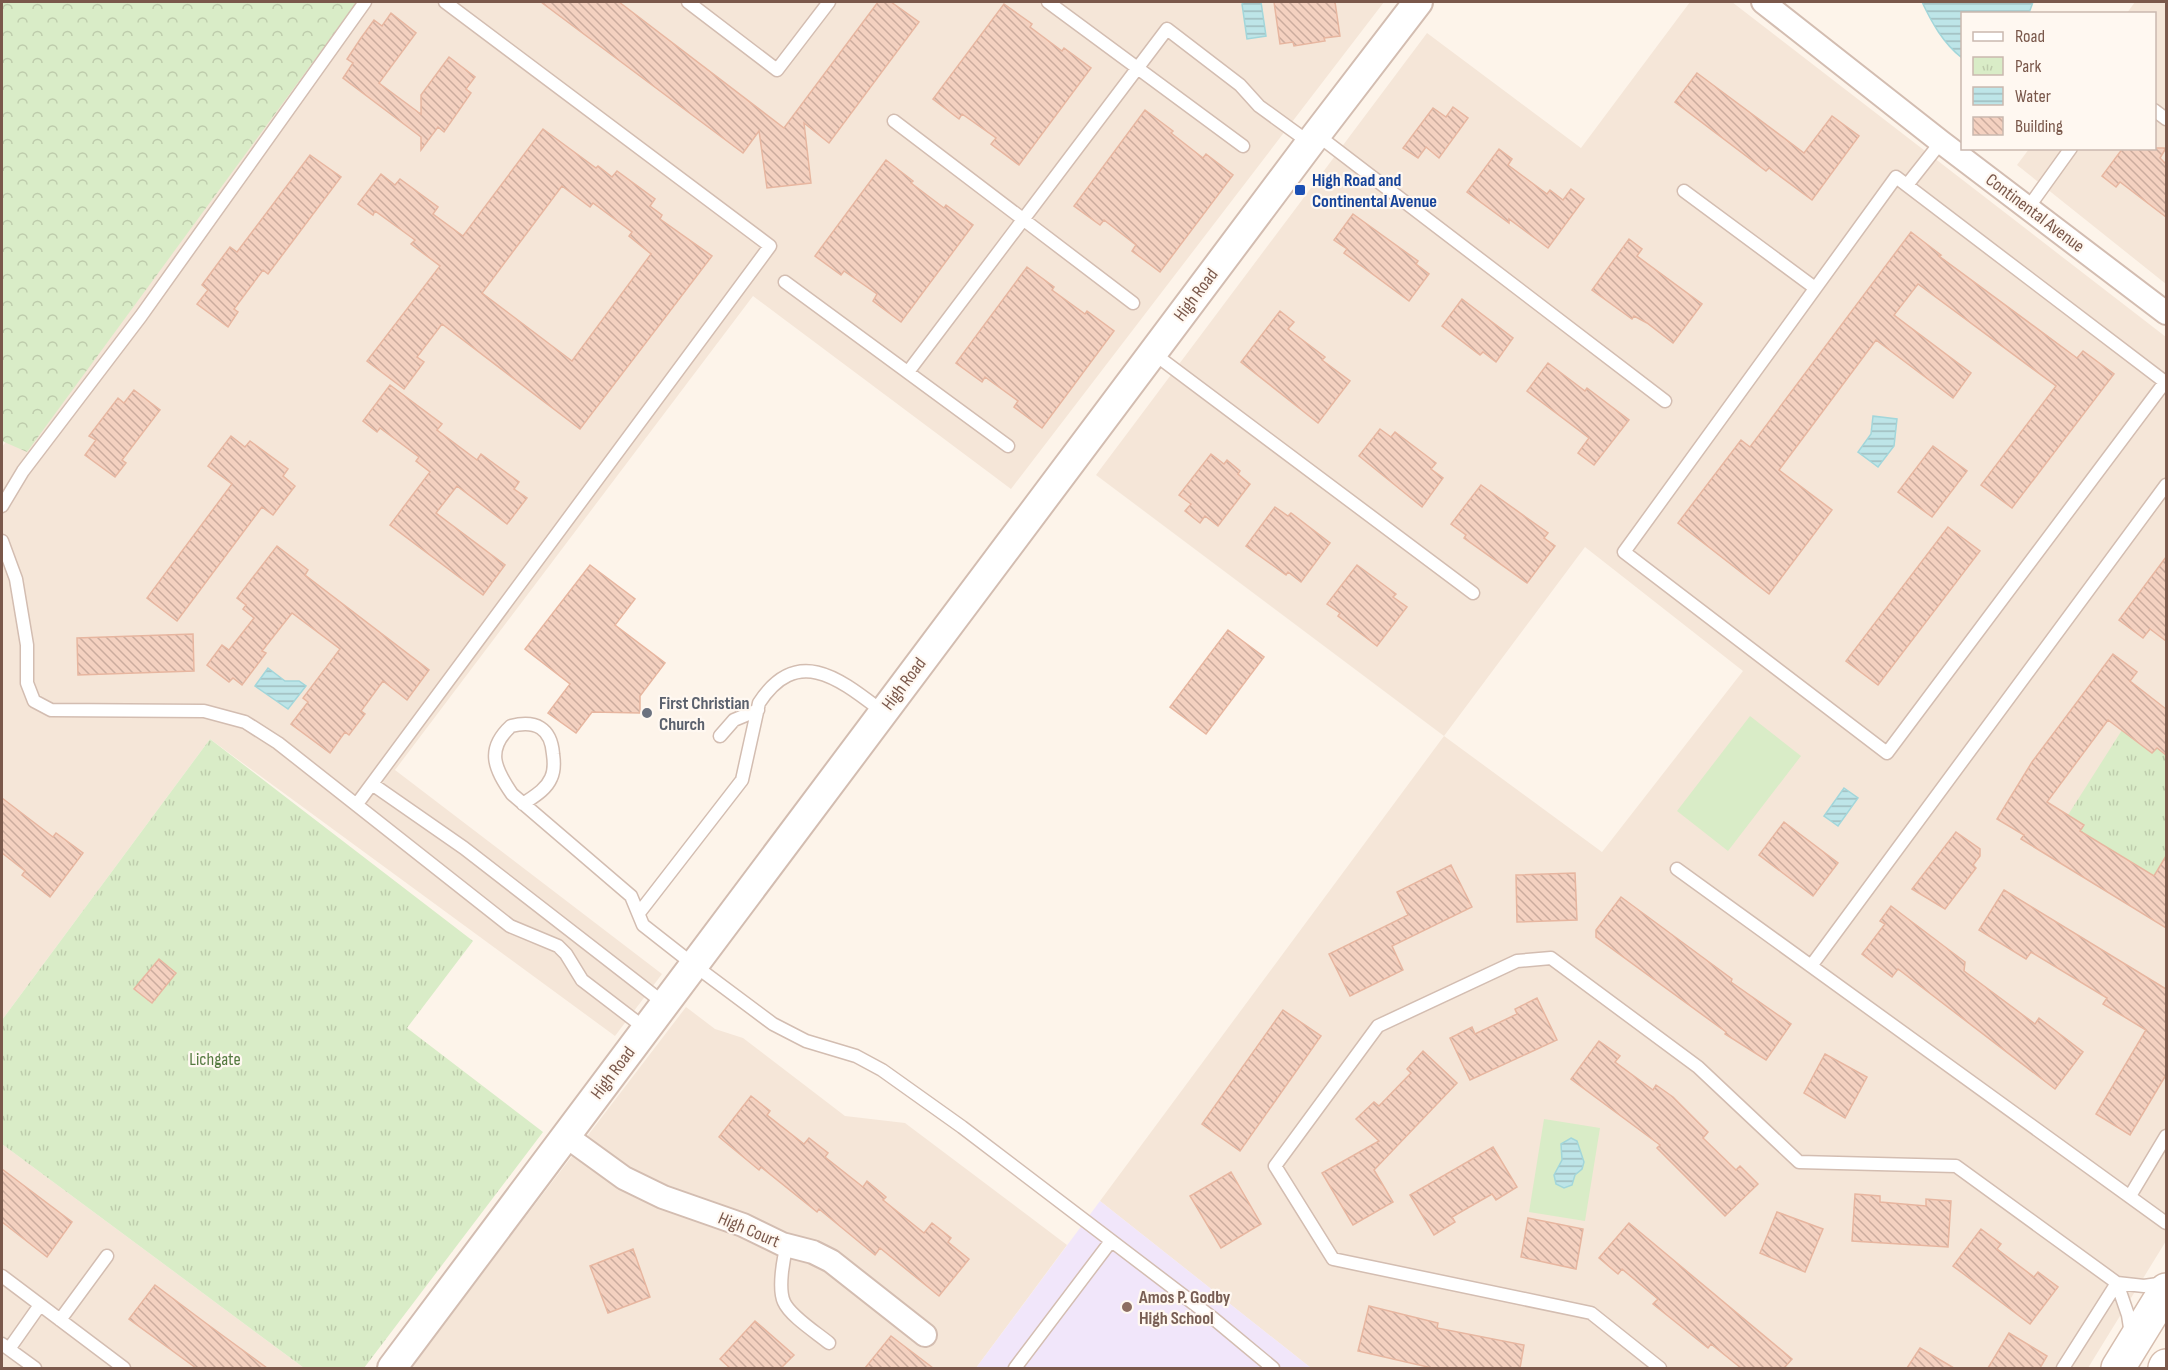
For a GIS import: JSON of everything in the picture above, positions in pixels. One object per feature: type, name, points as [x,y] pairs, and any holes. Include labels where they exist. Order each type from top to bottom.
[{"type":"main road","points":[[2125,1356],[2166,1290]]},
{"type":"street","name":"High Road","points":[[392,1368],[1418,2]]},
{"type":"street","name":"Continental Avenue","points":[[1763,2],[1941,142],[2166,313]]},
{"type":"street","name":"High Court","points":[[566,1136],[624,1178],[663,1197],[743,1225],[787,1246],[813,1252],[831,1261],[925,1335]]},
{"type":"lane","points":[[2,506],[23,471],[141,316],[365,2]]},
{"type":"lane","points":[[357,804],[770,246],[445,2]]},
{"type":"lane","points":[[688,2],[777,69],[829,2]]},
{"type":"lane","points":[[1048,2],[1242,146]]},
{"type":"lane","points":[[908,372],[1167,29],[1240,85],[1259,106],[1313,139],[1665,401]]},
{"type":"lane","points":[[894,121],[1133,303]]},
{"type":"lane","points":[[1907,185],[1941,142]]},
{"type":"lane","points":[[2028,208],[2070,150]]},
{"type":"lane","points":[[1896,177],[2164,377],[2165,382],[1887,753],[1624,552],[1815,288],[1896,177]]},
{"type":"lane","points":[[1684,191],[1815,288]]},
{"type":"lane","points":[[785,282],[1008,446]]},
{"type":"lane","points":[[1153,353],[1473,593]]},
{"type":"lane","points":[[1811,966],[2166,485]]},
{"type":"lane","points":[[2,541],[16,579],[27,645],[27,683],[34,701],[51,710],[204,711],[245,722],[278,743],[510,926],[558,946],[566,954],[582,980],[646,1029]]},
{"type":"lane","points":[[639,913],[742,780],[758,710],[766,692],[781,680],[798,671],[817,671],[848,686],[883,712]]},
{"type":"lane","points":[[720,736],[734,720],[758,710]]},
{"type":"lane","points":[[523,804],[542,790],[551,778],[554,761],[550,739],[543,728],[532,724],[511,726],[500,738],[495,752],[495,762],[501,778],[512,794],[523,804],[631,896],[643,925],[773,1024],[806,1041],[856,1056],[882,1070],[962,1127],[1214,1319],[1273,1368]]},
{"type":"lane","points":[[372,784],[464,848],[664,1004]]},
{"type":"lane","points":[[1677,869],[2166,1223]]},
{"type":"lane","points":[[1660,1368],[1591,1313],[1333,1258],[1275,1166],[1378,1026],[1517,961],[1551,958],[1698,1067],[1799,1162],[1956,1166],[2117,1283],[2144,1286],[2166,1283]]},
{"type":"lane","points":[[2130,1197],[2166,1136]]},
{"type":"lane","points":[[1015,1368],[1110,1241]]},
{"type":"lane","points":[[787,1246],[783,1258],[781,1290],[784,1302],[791,1312],[829,1343]]},
{"type":"lane","points":[[60,1320],[107,1256]]},
{"type":"lane","points":[[2,1276],[124,1368]]},
{"type":"lane","points":[[2117,1283],[2128,1315],[2125,1356]]},
{"type":"lane","points":[[2063,1368],[2117,1283]]},
{"type":"lane","points":[[35,1368],[5,1346],[40,1305]]},
{"type":"shaded area","points":[[347,2],[1384,2],[1011,489],[753,296],[395,770],[662,974],[615,1036],[210,739],[2,1020],[2,447]]},
{"type":"shaded area","points":[[1690,2],[1732,2],[2166,337],[2166,1241],[2088,1368],[1311,1368],[1100,1201],[1444,736],[1096,475],[1427,33],[1581,148]],"holes":[[[1585,547],[1743,671],[1602,852],[1444,736]]]},
{"type":"shaded area","points":[[2135,2],[2166,2],[2166,284],[2017,165],[2028,150],[2156,150],[2156,12],[2128,12]]},
{"type":"shaded area","points":[[686,1007],[715,1029],[743,1038],[845,1116],[905,1123],[1067,1245],[976,1368],[410,1368]]},
{"type":"shaded area","points":[[2,1144],[304,1368],[2,1368]]},
{"type":"shaded area","name":"Amos P. Godby High School","points":[[1100,1201],[1311,1368],[976,1368]]},
{"type":"green space","points":[[2,2],[357,2],[27,452],[2,441]]},
{"type":"green space","points":[[1750,716],[1801,756],[1728,851],[1677,811]]},
{"type":"green space","points":[[2122,730],[2152,753],[2157,748],[2166,755],[2166,875],[2158,869],[2154,876],[2080,831],[2084,825],[2068,815]]},
{"type":"green space","name":"Lichgate","points":[[210,739],[473,941],[407,1028],[543,1132],[364,1368],[304,1368],[2,1144],[2,1020]]},
{"type":"green space","points":[[1544,1119],[1600,1128],[1585,1221],[1529,1212]]},
{"type":"water","points":[[1261,2],[1266,36],[1247,39],[1242,4]]},
{"type":"water","points":[[1922,2],[2033,2],[2029,12],[1961,12],[1961,57],[1949,46]]},
{"type":"water","points":[[1873,416],[1897,419],[1894,446],[1878,467],[1858,452],[1871,434]]},
{"type":"water","points":[[268,668],[285,681],[299,681],[306,686],[288,709],[255,686]]},
{"type":"water","points":[[1844,788],[1858,798],[1838,826],[1824,816]]},
{"type":"water","points":[[1571,1138],[1577,1141],[1584,1162],[1582,1169],[1575,1175],[1572,1185],[1564,1188],[1556,1184],[1554,1175],[1562,1160],[1561,1144]]},
{"type":"building","points":[[541,2],[619,2],[784,128],[878,2],[891,2],[919,22],[829,143],[804,123],[811,183],[767,188],[759,131],[743,153]]},
{"type":"building","points":[[1274,2],[1335,2],[1340,36],[1294,46],[1293,42],[1280,44]]},
{"type":"building","points":[[1004,4],[1032,24],[1030,27],[1062,51],[1064,48],[1091,68],[1019,165],[991,144],[996,138],[962,114],[959,119],[933,99]]},
{"type":"building","points":[[391,13],[416,33],[379,83],[421,114],[421,95],[449,57],[475,77],[466,89],[471,93],[444,132],[438,127],[421,150],[421,137],[343,78],[353,63],[347,59],[374,20],[382,26]]},
{"type":"building","points":[[1697,73],[1804,153],[1832,116],[1859,136],[1812,200],[1769,168],[1766,171],[1675,102]]},
{"type":"building","points":[[1453,107],[1468,118],[1439,158],[1426,147],[1418,158],[1403,148],[1433,108],[1446,117]]},
{"type":"building","points":[[1145,110],[1203,158],[1206,154],[1233,175],[1160,272],[1132,251],[1136,245],[1104,220],[1100,225],[1074,206]]},
{"type":"building","points":[[543,129],[596,168],[598,166],[612,177],[617,171],[655,199],[650,206],[662,215],[660,219],[712,256],[580,429],[442,324],[417,357],[424,362],[404,389],[367,361],[440,266],[411,244],[415,240],[375,211],[373,215],[358,204],[381,174],[395,185],[400,179],[438,207],[433,214],[463,236]],"holes":[[[562,186],[590,207],[593,203],[632,232],[629,236],[651,254],[572,361],[482,293]]]},
{"type":"building","points":[[2166,148],[2160,158],[2166,164],[2166,217],[2120,182],[2116,187],[2102,176],[2122,150]]},
{"type":"building","points":[[1499,149],[1512,159],[1508,165],[1547,194],[1550,190],[1563,200],[1571,189],[1584,199],[1548,248],[1467,192]]},
{"type":"building","points":[[310,155],[341,177],[268,274],[263,270],[234,309],[238,312],[228,327],[197,304],[208,290],[202,285],[230,247],[237,252]]},
{"type":"building","points":[[886,160],[944,208],[946,205],[973,225],[901,322],[873,301],[877,294],[844,271],[841,275],[815,256]]},
{"type":"building","points":[[1353,214],[1418,261],[1416,264],[1429,274],[1409,301],[1344,253],[1347,249],[1334,240]]},
{"type":"building","points":[[1911,232],[1941,255],[1939,256],[2077,358],[2083,351],[2114,374],[2012,508],[1981,485],[2056,386],[1918,284],[1894,315],[1971,373],[1953,398],[1876,340],[1779,470],[1832,510],[1769,594],[1678,523],[1741,440],[1750,447]]},
{"type":"building","points":[[1629,239],[1642,249],[1637,256],[1702,304],[1673,343],[1647,323],[1634,316],[1632,319],[1592,290]]},
{"type":"building","points":[[1027,267],[1054,287],[1052,290],[1085,314],[1087,311],[1114,331],[1042,428],[1014,407],[1018,401],[985,377],[982,382],[956,363]]},
{"type":"building","points":[[1462,299],[1513,338],[1496,362],[1483,352],[1480,355],[1442,326]]},
{"type":"building","points":[[1280,311],[1294,322],[1288,329],[1325,357],[1322,360],[1350,381],[1318,423],[1241,362]]},
{"type":"building","points":[[1548,363],[1585,391],[1587,388],[1629,420],[1594,465],[1578,453],[1589,438],[1527,391]]},
{"type":"building","points":[[390,385],[442,424],[437,430],[477,460],[481,454],[519,482],[514,489],[527,498],[507,524],[457,486],[436,513],[505,565],[483,595],[390,525],[430,472],[416,461],[419,457],[380,428],[377,432],[363,421]]},
{"type":"building","points":[[134,390],[160,410],[122,460],[126,463],[115,477],[85,455],[96,440],[89,436],[118,398],[124,403]]},
{"type":"building","points":[[1380,429],[1391,437],[1395,432],[1436,463],[1431,469],[1443,478],[1422,507],[1359,456]]},
{"type":"building","points":[[231,436],[245,447],[250,441],[288,469],[283,476],[295,486],[273,515],[262,507],[177,621],[147,598],[232,484],[208,466]]},
{"type":"building","points":[[1933,446],[1967,471],[1932,517],[1898,492]]},
{"type":"building","points":[[1211,454],[1224,464],[1227,460],[1250,484],[1218,526],[1205,516],[1200,523],[1185,511],[1191,504],[1179,495]]},
{"type":"building","points":[[1481,485],[1548,533],[1544,538],[1555,546],[1527,583],[1464,538],[1466,535],[1451,524]]},
{"type":"building","points":[[1275,507],[1288,516],[1291,513],[1330,543],[1301,582],[1288,572],[1286,575],[1246,546]]},
{"type":"building","points":[[1948,527],[1980,551],[1878,685],[1846,661]]},
{"type":"building","points":[[277,546],[308,570],[305,575],[429,670],[407,700],[383,681],[361,711],[365,714],[349,735],[345,732],[330,753],[291,724],[308,702],[303,698],[340,649],[292,613],[262,651],[266,653],[242,685],[233,678],[229,682],[207,665],[222,645],[229,650],[254,618],[243,609],[246,605],[237,598]]},
{"type":"building","points":[[2166,557],[2166,641],[2150,629],[2143,638],[2119,620]]},
{"type":"building","points":[[590,565],[635,599],[615,625],[665,663],[640,696],[640,713],[592,712],[576,733],[548,713],[570,684],[525,649]]},
{"type":"building","points":[[1357,565],[1396,594],[1393,597],[1407,607],[1377,646],[1338,616],[1340,613],[1327,604]]},
{"type":"building","points":[[1228,630],[1264,657],[1206,734],[1170,707]]},
{"type":"building","points":[[193,634],[194,671],[78,675],[77,638]]},
{"type":"building","points":[[2113,654],[2137,672],[2130,681],[2166,709],[2166,755],[2157,748],[2152,753],[2108,720],[2047,802],[2084,825],[2080,831],[2154,876],[2166,856],[2166,928],[2021,839],[2024,835],[1997,819],[2032,762]]},
{"type":"building","points":[[2,798],[53,837],[56,833],[83,853],[50,897],[22,875],[25,871],[2,853]]},
{"type":"building","points":[[1784,822],[1838,863],[1813,896],[1759,855]]},
{"type":"building","points":[[1956,832],[1980,849],[1980,856],[1973,865],[1976,868],[1945,909],[1912,889]]},
{"type":"building","points":[[1451,865],[1472,907],[1392,946],[1403,970],[1350,996],[1329,954],[1408,915],[1397,892]]},
{"type":"building","points":[[1575,873],[1577,920],[1517,922],[1516,875]]},
{"type":"building","points":[[2004,890],[2166,989],[2166,1075],[2130,1135],[2096,1114],[2146,1030],[2103,1004],[2107,998],[2031,952],[2026,959],[1979,930]]},
{"type":"building","points":[[1621,897],[1732,979],[1731,982],[1791,1024],[1766,1060],[1725,1034],[1726,1032],[1596,937],[1596,930]]},
{"type":"building","points":[[1891,906],[1965,962],[1964,971],[2035,1024],[2039,1018],[2083,1052],[2055,1089],[1898,969],[1892,977],[1862,954],[1885,924],[1880,921]]},
{"type":"building","points":[[159,959],[176,973],[152,1003],[134,989]]},
{"type":"building","points":[[1537,998],[1557,1040],[1470,1080],[1450,1038],[1472,1027],[1475,1034],[1517,1014],[1515,1009]]},
{"type":"building","points":[[1283,1010],[1321,1036],[1240,1151],[1202,1124]]},
{"type":"building","points":[[1599,1041],[1620,1056],[1615,1062],[1653,1090],[1656,1085],[1673,1097],[1708,1132],[1703,1138],[1736,1170],[1740,1166],[1758,1184],[1725,1216],[1657,1148],[1660,1145],[1571,1079]]},
{"type":"building","points":[[1423,1051],[1457,1083],[1374,1170],[1393,1202],[1353,1225],[1322,1173],[1379,1141],[1356,1119],[1374,1102],[1379,1106],[1411,1073],[1407,1069]]},
{"type":"building","points":[[1825,1054],[1867,1077],[1845,1118],[1804,1093]]},
{"type":"building","points":[[751,1096],[770,1111],[767,1115],[804,1144],[809,1138],[828,1153],[825,1157],[863,1187],[867,1181],[886,1197],[883,1200],[924,1233],[932,1223],[951,1238],[948,1242],[969,1259],[939,1296],[880,1248],[875,1255],[819,1209],[817,1212],[761,1167],[759,1170],[719,1137]]},
{"type":"building","points":[[1493,1147],[1517,1187],[1496,1200],[1492,1194],[1452,1217],[1455,1222],[1434,1235],[1410,1195]]},
{"type":"building","points":[[2,1169],[72,1222],[47,1257],[2,1222]]},
{"type":"building","points":[[1231,1172],[1261,1224],[1221,1248],[1190,1196]]},
{"type":"building","points":[[1855,1194],[1880,1196],[1880,1202],[1926,1206],[1926,1199],[1951,1201],[1948,1247],[1852,1241]]},
{"type":"building","points":[[1777,1212],[1823,1229],[1805,1272],[1760,1253]]},
{"type":"building","points":[[1528,1218],[1583,1229],[1576,1269],[1521,1257]]},
{"type":"building","points":[[1629,1223],[1792,1359],[1784,1368],[1741,1368],[1711,1344],[1708,1348],[1653,1304],[1658,1299],[1622,1269],[1618,1274],[1599,1258]]},
{"type":"building","points":[[1981,1229],[2001,1244],[1997,1249],[2034,1277],[2038,1272],[2058,1287],[2030,1324],[1953,1266]]},
{"type":"building","points":[[633,1249],[650,1297],[608,1313],[590,1266]]},
{"type":"building","points":[[155,1285],[267,1368],[196,1368],[129,1319]]},
{"type":"building","points":[[1369,1306],[1438,1323],[1437,1328],[1524,1345],[1520,1368],[1432,1368],[1358,1351]]},
{"type":"building","points":[[755,1321],[794,1355],[781,1368],[730,1368],[720,1359]]},
{"type":"building","points":[[2009,1333],[2047,1356],[2040,1368],[1988,1368]]},
{"type":"building","points":[[891,1336],[933,1368],[865,1368]]},
{"type":"building","points":[[1920,1348],[1954,1368],[1907,1368]]},
{"type":"place","name":"High Road and Continental Avenue","points":[[1300,190]]},
{"type":"place","name":"First Christian Church","points":[[647,713]]},
{"type":"place","name":"Amos P. Godby High School","points":[[1127,1307]]}]
